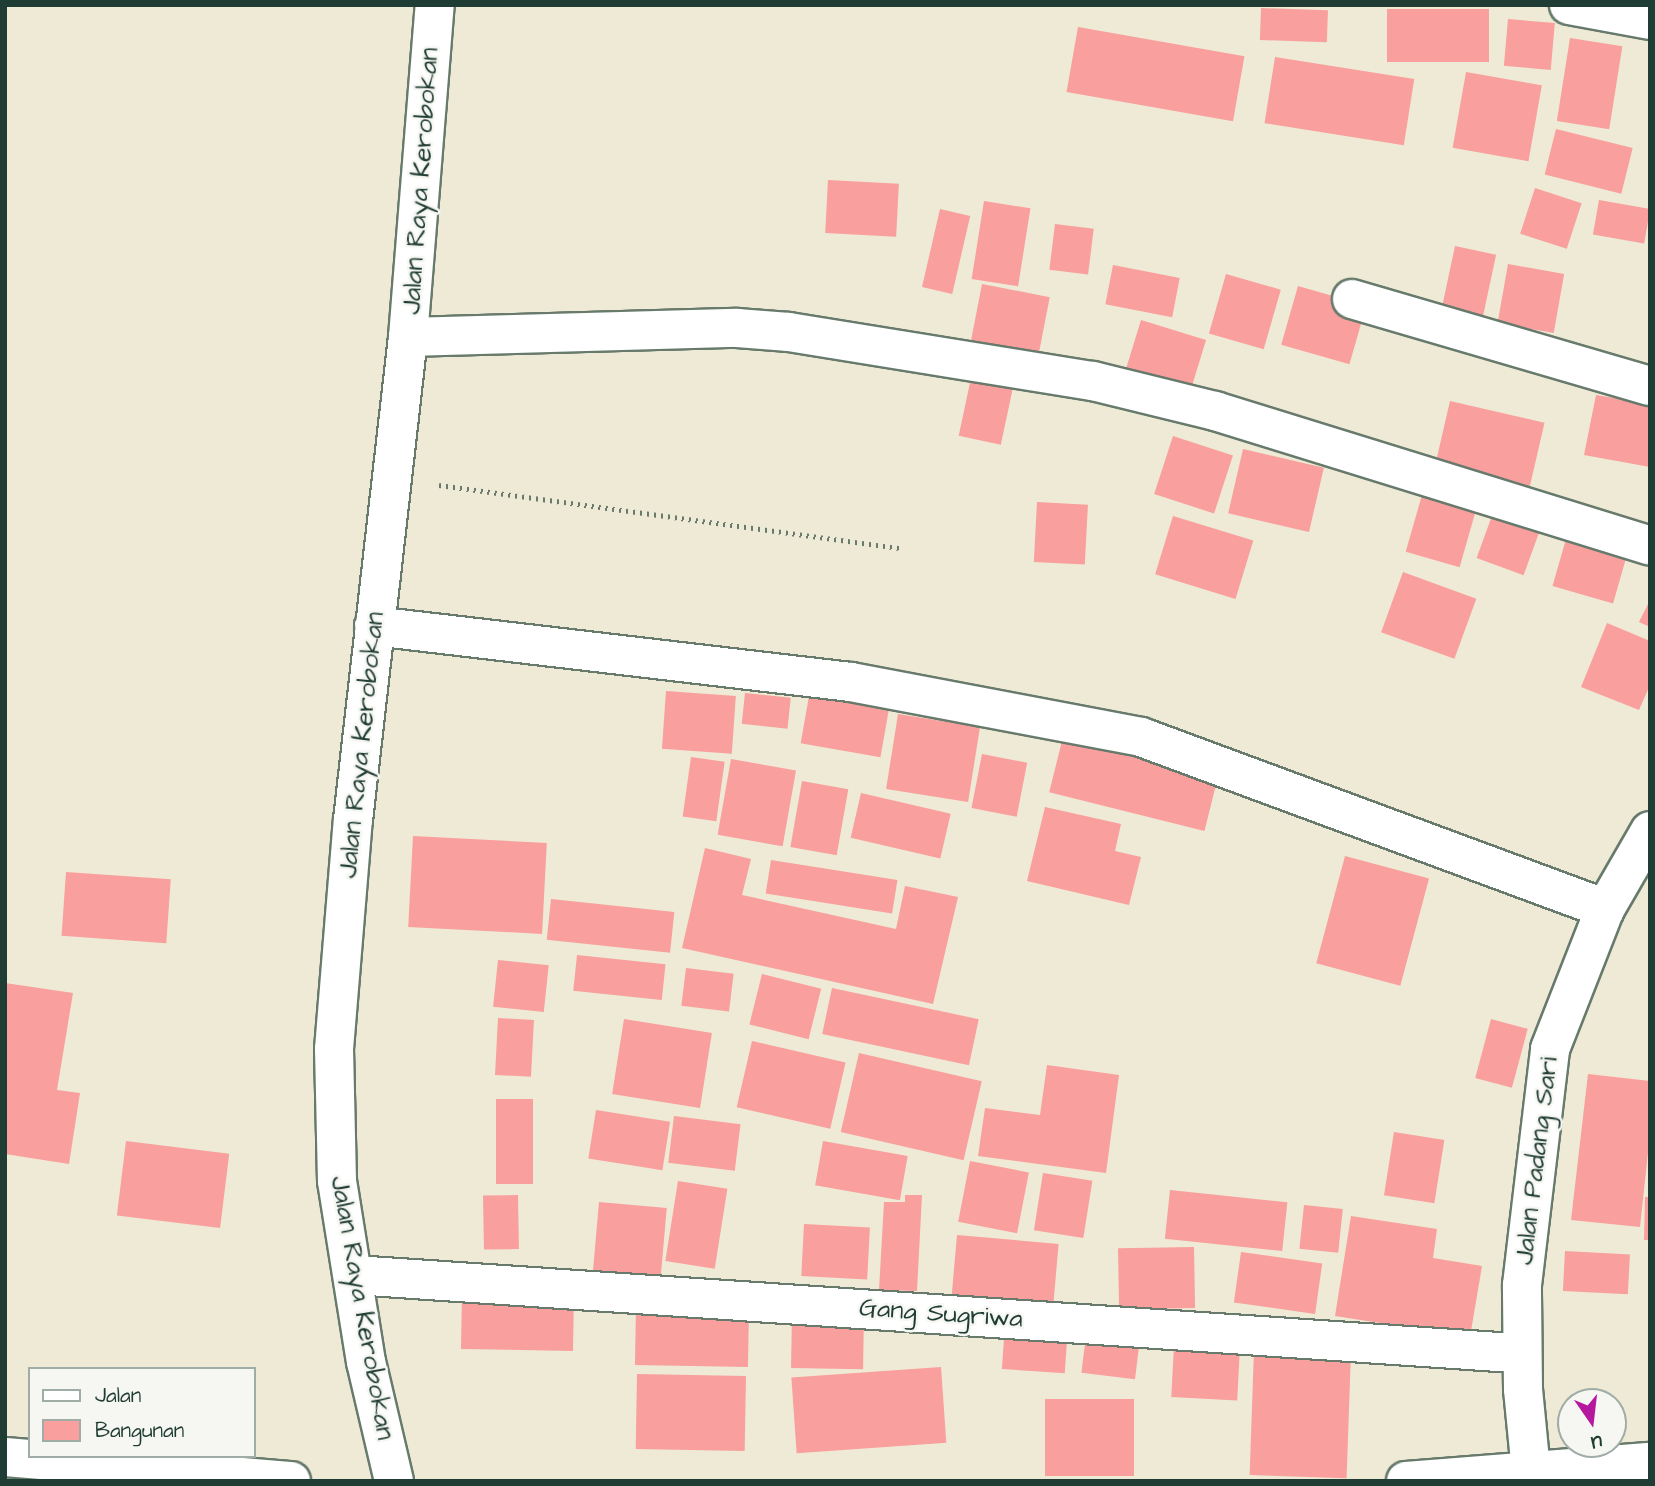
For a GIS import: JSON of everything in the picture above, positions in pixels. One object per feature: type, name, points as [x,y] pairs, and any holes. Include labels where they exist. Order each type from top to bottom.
[{"type":"street","name":"Jalan Raya Kerobokan","points":[[394,1481],[366,1362],[337,1181],[334,1049],[374,626],[408,337],[435,5]]},
{"type":"street","points":[[1569,5],[1650,20]]},
{"type":"street","points":[[1352,299],[1650,386]]},
{"type":"street","points":[[408,337],[737,328],[789,332],[1093,381],[1215,411],[1650,546]]},
{"type":"street","points":[[374,626],[851,682],[1141,737],[1605,909]]},
{"type":"street","name":"Jalan Padang Sari","points":[[1531,1471],[1523,1389],[1522,1285],[1533,1164],[1550,1049],[1605,909],[1650,831]]},
{"type":"street","name":"Gang Sugriwa","points":[[369,1276],[1512,1353]]},
{"type":"street","points":[[5,1457],[291,1481]]},
{"type":"street","points":[[1406,1481],[1650,1462]]},
{"type":"path","points":[[391,478],[900,548]]},
{"type":"building","points":[[1261,8],[1328,10],[1327,42],[1260,40]]},
{"type":"building","points":[[1387,9],[1489,9],[1489,62],[1387,62]]},
{"type":"building","points":[[1508,19],[1555,23],[1551,70],[1504,66]]},
{"type":"building","points":[[1078,27],[1244,56],[1233,121],[1067,92]]},
{"type":"building","points":[[1570,38],[1622,46],[1609,129],[1557,121]]},
{"type":"building","points":[[1275,57],[1414,79],[1404,145],[1265,123]]},
{"type":"building","points":[[1466,72],[1542,85],[1528,161],[1453,148]]},
{"type":"building","points":[[1556,129],[1633,148],[1621,194],[1545,175]]},
{"type":"building","points":[[828,180],[899,184],[896,237],[825,233]]},
{"type":"building","points":[[1535,188],[1582,203],[1567,249],[1520,234]]},
{"type":"building","points":[[1599,200],[1650,209],[1644,243],[1593,234]]},
{"type":"building","points":[[984,201],[1030,208],[1018,286],[972,279]]},
{"type":"building","points":[[940,209],[970,216],[952,294],[922,287]]},
{"type":"building","points":[[1055,224],[1094,229],[1088,274],[1049,270]]},
{"type":"building","points":[[1455,246],[1496,255],[1482,320],[1441,312]]},
{"type":"building","points":[[1508,264],[1564,274],[1554,333],[1498,323]]},
{"type":"building","points":[[1113,265],[1180,278],[1172,317],[1105,304]]},
{"type":"building","points":[[1226,274],[1281,290],[1264,349],[1209,334]]},
{"type":"building","points":[[982,284],[1050,297],[1037,363],[969,350]]},
{"type":"building","points":[[1298,286],[1366,306],[1349,364],[1281,345]]},
{"type":"building","points":[[1141,320],[1206,340],[1190,392],[1125,373]]},
{"type":"building","points":[[971,378],[1013,387],[1001,445],[959,436]]},
{"type":"building","points":[[1596,395],[1650,404],[1650,467],[1584,455]]},
{"type":"building","points":[[1450,401],[1545,423],[1529,488],[1435,466]]},
{"type":"building","points":[[1173,436],[1233,455],[1214,513],[1154,494]]},
{"type":"building","points":[[1243,449],[1324,468],[1309,532],[1228,513]]},
{"type":"building","points":[[1422,495],[1476,510],[1460,567],[1406,552]]},
{"type":"building","points":[[1037,502],[1088,505],[1085,565],[1034,562]]},
{"type":"building","points":[[1493,513],[1540,530],[1524,575],[1477,558]]},
{"type":"building","points":[[1173,516],[1253,541],[1235,599],[1155,574]]},
{"type":"building","points":[[1566,539],[1627,556],[1613,603],[1552,586]]},
{"type":"building","points":[[1403,572],[1476,599],[1454,659],[1381,632]]},
{"type":"building","points":[[1650,600],[1650,627],[1639,622]]},
{"type":"building","points":[[1607,623],[1650,641],[1650,685],[1639,710],[1581,687]]},
{"type":"building","points":[[666,691],[736,696],[732,754],[662,749]]},
{"type":"building","points":[[745,693],[791,698],[788,729],[742,724]]},
{"type":"building","points":[[809,696],[889,710],[880,757],[801,743]]},
{"type":"building","points":[[898,714],[980,727],[968,802],[886,789]]},
{"type":"building","points":[[1063,737],[1218,776],[1204,831],[1049,792]]},
{"type":"building","points":[[982,754],[1027,763],[1017,817],[972,808]]},
{"type":"building","points":[[691,757],[725,762],[716,821],[683,816]]},
{"type":"building","points":[[731,759],[796,770],[783,846],[718,835]]},
{"type":"building","points":[[802,781],[848,789],[837,855],[790,847]]},
{"type":"building","points":[[861,793],[951,814],[940,859],[851,838]]},
{"type":"building","points":[[1045,807],[1121,824],[1115,851],[1141,857],[1129,905],[1027,881]]},
{"type":"building","points":[[413,836],[547,843],[542,934],[408,927]]},
{"type":"building","points":[[705,848],[751,859],[742,895],[896,929],[905,886],[958,897],[933,1004],[682,948]]},
{"type":"building","points":[[1345,856],[1429,879],[1400,986],[1316,963]]},
{"type":"building","points":[[771,860],[897,880],[892,914],[766,894]]},
{"type":"building","points":[[66,872],[171,879],[166,943],[62,936]]},
{"type":"building","points":[[551,899],[674,912],[670,953],[547,940]]},
{"type":"building","points":[[577,955],[666,964],[662,1000],[573,991]]},
{"type":"building","points":[[498,960],[549,965],[544,1012],[493,1007]]},
{"type":"building","points":[[686,968],[734,974],[729,1012],[681,1006]]},
{"type":"building","points":[[762,974],[821,989],[809,1039],[749,1024]]},
{"type":"building","points":[[5,983],[73,993],[57,1090],[80,1093],[69,1164],[5,1154]]},
{"type":"building","points":[[832,988],[979,1019],[969,1065],[822,1034]]},
{"type":"building","points":[[498,1018],[534,1020],[531,1077],[495,1075]]},
{"type":"building","points":[[624,1019],[712,1033],[700,1108],[612,1094]]},
{"type":"building","points":[[1491,1019],[1528,1029],[1512,1088],[1475,1078]]},
{"type":"building","points":[[752,1041],[846,1063],[830,1129],[737,1107]]},
{"type":"building","points":[[859,1053],[982,1081],[964,1160],[841,1132]]},
{"type":"building","points":[[1047,1065],[1119,1075],[1106,1173],[978,1156],[985,1108],[1040,1115]]},
{"type":"building","points":[[1588,1074],[1650,1081],[1650,1134],[1640,1227],[1571,1220]]},
{"type":"building","points":[[496,1099],[533,1099],[533,1184],[496,1184]]},
{"type":"building","points":[[596,1110],[670,1122],[662,1170],[588,1158]]},
{"type":"building","points":[[674,1116],[741,1124],[735,1171],[668,1163]]},
{"type":"building","points":[[1394,1132],[1444,1140],[1434,1203],[1384,1195]]},
{"type":"building","points":[[126,1141],[229,1154],[220,1228],[117,1215]]},
{"type":"building","points":[[823,1141],[908,1156],[900,1200],[815,1185]]},
{"type":"building","points":[[970,1161],[1029,1172],[1017,1233],[958,1222]]},
{"type":"building","points":[[1043,1173],[1092,1181],[1083,1238],[1034,1230]]},
{"type":"building","points":[[678,1181],[727,1189],[715,1269],[665,1261]]},
{"type":"building","points":[[1170,1190],[1287,1202],[1282,1251],[1165,1239]]},
{"type":"building","points":[[518,1195],[519,1249],[484,1250],[483,1196]]},
{"type":"building","points":[[905,1195],[922,1195],[917,1291],[879,1290],[884,1202],[905,1202]]},
{"type":"building","points":[[1645,1197],[1650,1197],[1650,1240],[1644,1240]]},
{"type":"building","points":[[599,1202],[667,1208],[660,1286],[592,1280]]},
{"type":"building","points":[[1304,1205],[1343,1209],[1338,1253],[1299,1249]]},
{"type":"building","points":[[1351,1216],[1437,1229],[1433,1258],[1482,1266],[1470,1337],[1335,1316]]},
{"type":"building","points":[[804,1224],[870,1227],[867,1279],[801,1276]]},
{"type":"building","points":[[957,1235],[1059,1244],[1053,1306],[952,1297]]},
{"type":"building","points":[[1194,1247],[1195,1308],[1119,1309],[1118,1248]]},
{"type":"building","points":[[1565,1251],[1630,1254],[1628,1294],[1563,1291]]},
{"type":"building","points":[[1241,1252],[1322,1263],[1315,1314],[1234,1303]]},
{"type":"building","points":[[462,1291],[574,1293],[573,1351],[461,1349]]},
{"type":"building","points":[[636,1306],[749,1308],[748,1367],[635,1365]]},
{"type":"building","points":[[792,1313],[864,1314],[863,1369],[791,1368]]},
{"type":"building","points":[[1005,1324],[1068,1328],[1065,1373],[1002,1369]]},
{"type":"building","points":[[1087,1327],[1141,1334],[1135,1379],[1081,1373]]},
{"type":"building","points":[[1174,1345],[1240,1348],[1237,1400],[1171,1397]]},
{"type":"building","points":[[1254,1350],[1351,1353],[1347,1478],[1250,1475]]},
{"type":"building","points":[[941,1367],[946,1443],[797,1453],[791,1377]]},
{"type":"building","points":[[637,1374],[746,1376],[745,1451],[636,1449]]},
{"type":"building","points":[[1045,1399],[1134,1399],[1134,1476],[1045,1476]]}]
